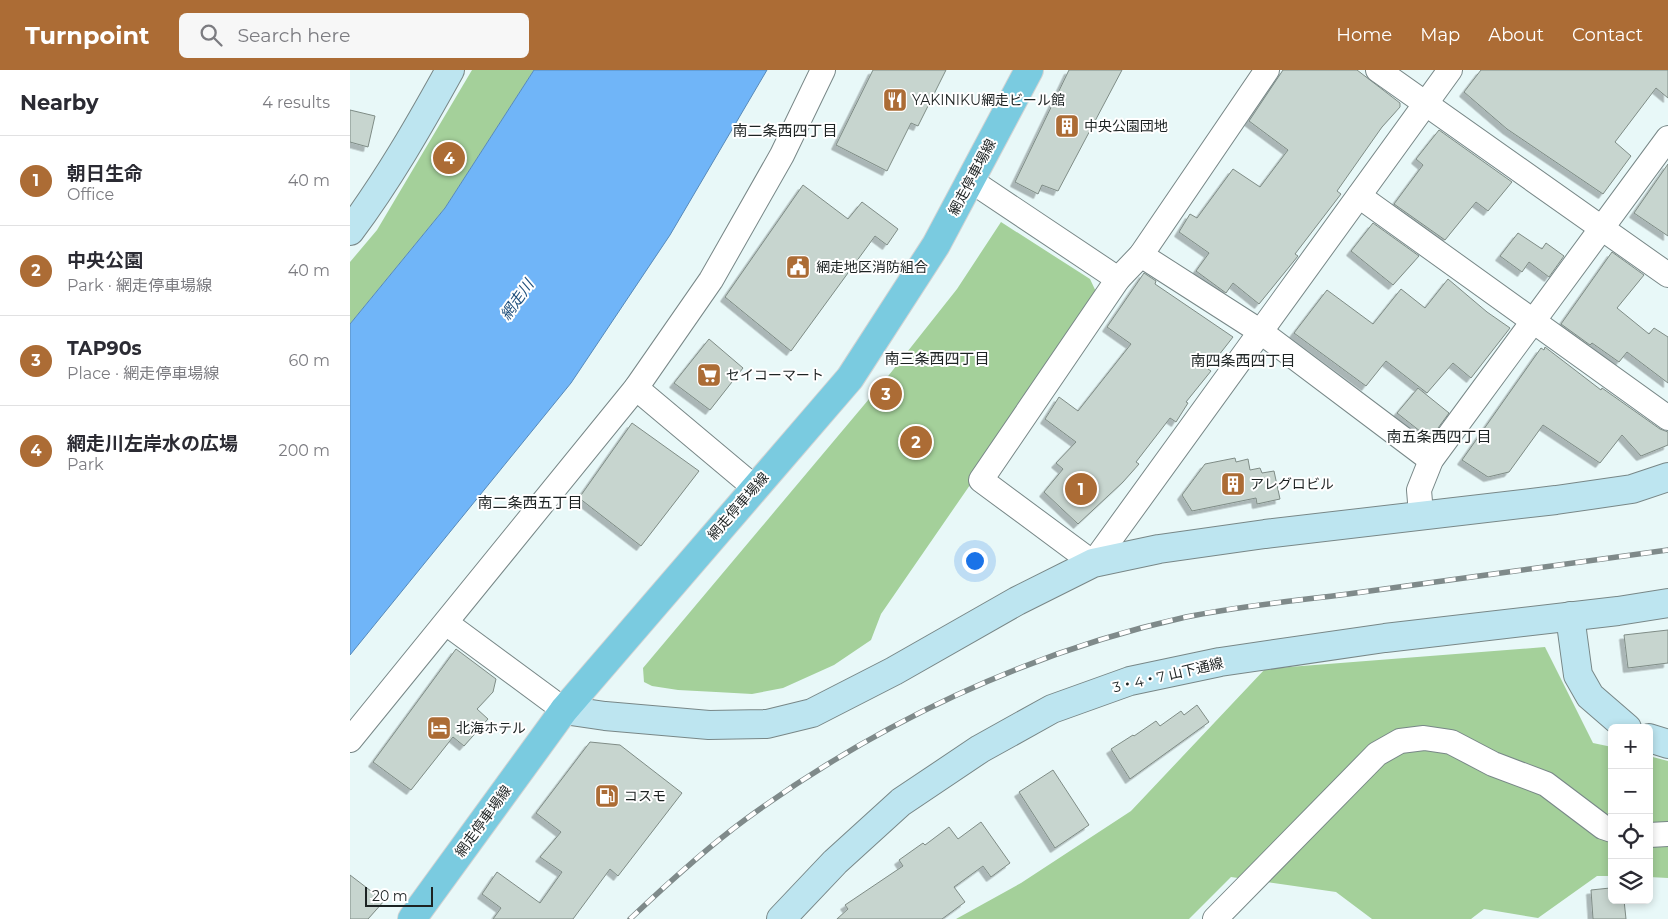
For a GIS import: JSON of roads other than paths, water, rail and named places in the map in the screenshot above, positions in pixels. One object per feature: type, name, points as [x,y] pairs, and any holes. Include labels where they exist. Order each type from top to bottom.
[{"type":"main road","name":"網走停車場線","points":[[412,919],[564,710],[754,487],[850,378],[936,245],[1029,70]]},
{"type":"street","points":[[350,231],[380,191],[412,140],[450,70]]},
{"type":"street","points":[[350,740],[636,388],[711,280],[782,155],[823,70]]},
{"type":"street","points":[[1093,564],[981,480],[1118,279],[1141,255],[1267,70]]},
{"type":"street","points":[[1378,70],[1668,275]]},
{"type":"street","points":[[1093,564],[1450,70]]},
{"type":"street","points":[[1421,514],[1419,490],[1431,460],[1668,138]]},
{"type":"street","points":[[970,180],[1118,279]]},
{"type":"street","points":[[1359,196],[1668,418]]},
{"type":"street","points":[[1141,255],[1261,332],[1431,460]]},
{"type":"street","points":[[636,388],[754,487]]},
{"type":"street","points":[[446,623],[564,710],[605,716],[708,725],[767,724],[812,713],[894,671],[1017,600],[1093,564],[1169,548],[1421,514],[1632,489],[1668,477]]},
{"type":"street","name":"3・4・7 山下通線","points":[[781,919],[835,862],[901,802],[980,750],[1052,709],[1130,681],[1220,662],[1386,638],[1668,603]]},
{"type":"street","points":[[1570,616],[1578,675],[1590,696],[1623,724]]},
{"type":"street","points":[[1215,919],[1377,754],[1400,741],[1424,738],[1451,742],[1493,764],[1546,784],[1603,827],[1608,829]]},
{"type":"street","points":[[1653,739],[1668,744]]},
{"type":"street","points":[[1653,835],[1668,834]]},
{"type":"water","name":"網走川","points":[[534,70],[767,70],[670,235],[571,383],[350,655],[350,324],[445,208]]},
{"type":"railway","points":[[630,919],[686,867],[731,830],[796,784],[847,752],[956,696],[1012,671],[1069,650],[1127,632],[1186,617],[1226,610],[1668,550]]},
{"type":"place","name":"YAKINIKU網走ビール館","points":[[895,100]]},
{"type":"place","name":"中央公園団地","points":[[1067,126]]},
{"type":"place","name":"網走川左岸水の広場","points":[[449,158]]},
{"type":"place","name":"網走地区消防組合","points":[[798,267]]},
{"type":"place","name":"セイコーマート","points":[[709,375]]},
{"type":"place","name":"TAP90s","points":[[886,394]]},
{"type":"place","name":"中央公園","points":[[916,442]]},
{"type":"place","name":"アレグロビル","points":[[1233,484]]},
{"type":"place","name":"朝日生命","points":[[1081,489]]},
{"type":"place","name":"北海ホテル","points":[[439,728]]},
{"type":"place","name":"コスモ","points":[[607,796]]},
{"type":"district","name":"南二条西四丁目","points":[[785,131]]},
{"type":"district","name":"南三条西四丁目","points":[[937,359]]},
{"type":"district","name":"南四条西四丁目","points":[[1243,361]]},
{"type":"district","name":"南五条西四丁目","points":[[1439,437]]},
{"type":"district","name":"南二条西五丁目","points":[[530,503]]}]
